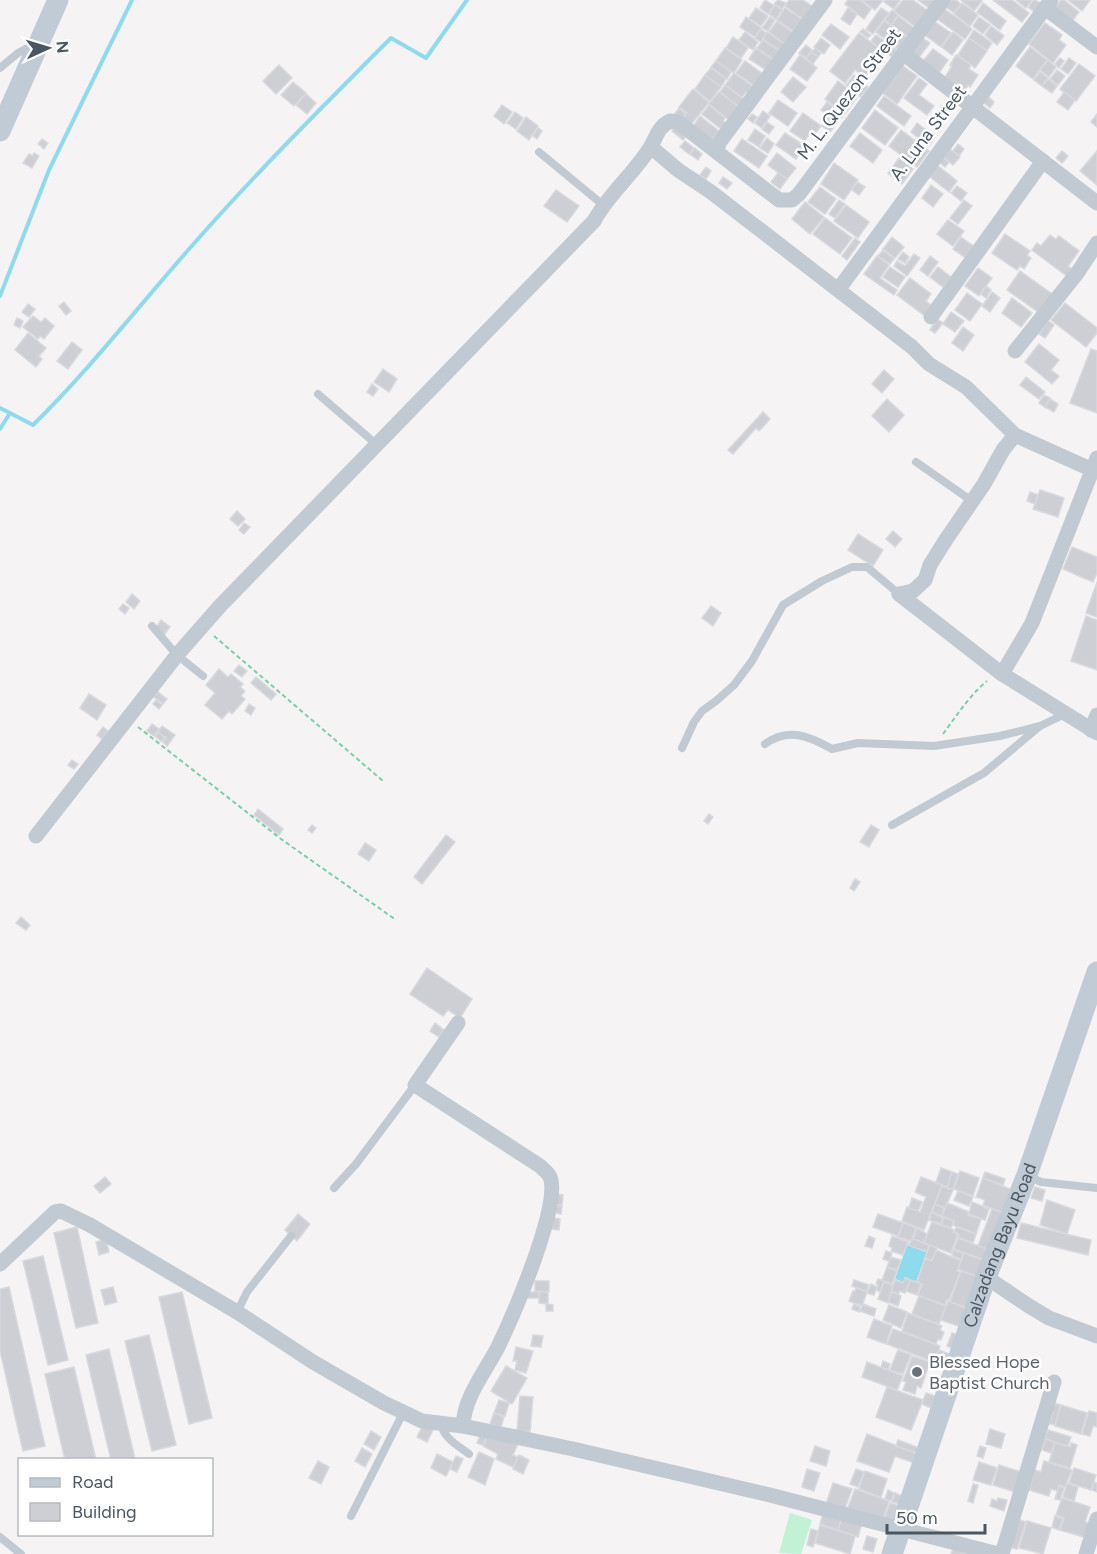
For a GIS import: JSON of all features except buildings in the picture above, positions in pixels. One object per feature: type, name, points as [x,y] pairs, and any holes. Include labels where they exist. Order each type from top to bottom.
[{"type":"street","points":[[0,131],[58,0]]},
{"type":"street","points":[[36,836],[202,626],[594,220],[603,205],[651,147],[659,128],[673,120],[717,152],[719,143],[825,0]]},
{"type":"street","name":"M. L. Quezon Street","points":[[717,152],[779,200],[792,200],[799,194],[943,0]]},
{"type":"street","points":[[1048,4],[1097,47]]},
{"type":"street","name":"A. Luna Street","points":[[837,290],[1048,4]]},
{"type":"street","points":[[904,54],[1097,203]]},
{"type":"street","points":[[651,147],[678,170],[711,192],[912,347],[929,364],[966,387],[1015,435],[1095,467],[1032,623],[1002,674]]},
{"type":"street","points":[[931,317],[1043,161]]},
{"type":"street","points":[[1015,351],[1078,272],[1097,243]]},
{"type":"street","points":[[899,594],[913,591],[924,580],[930,565],[945,541],[1015,435]]},
{"type":"street","points":[[899,594],[1002,674],[1066,713],[1095,726]]},
{"type":"street","name":"Calzadang Bayu Road","points":[[892,1554],[986,1277],[1027,1175],[1097,972]]},
{"type":"street","points":[[458,1023],[415,1085],[540,1166],[549,1174],[552,1183],[550,1206],[540,1242],[514,1314],[486,1371],[466,1404],[463,1426]]},
{"type":"street","points":[[0,1264],[55,1212],[61,1211],[237,1312],[297,1353],[403,1413],[422,1421],[463,1426],[573,1449],[770,1495],[1000,1554],[1054,1382]]},
{"type":"street","points":[[986,1277],[1049,1318],[1097,1336]]},
{"type":"street","points":[[1086,1554],[1097,1519]]},
{"type":"lane","points":[[0,68],[18,53],[39,42]]},
{"type":"lane","points":[[538,152],[603,205]]},
{"type":"lane","points":[[318,394],[376,444]]},
{"type":"lane","points":[[916,462],[972,501]]},
{"type":"lane","points":[[682,748],[698,716],[734,685],[752,661],[783,604],[822,581],[852,567],[867,567],[899,594]]},
{"type":"lane","points":[[152,626],[177,655],[203,676]]},
{"type":"lane","points":[[892,825],[984,773],[1041,726],[1066,713]]},
{"type":"lane","points":[[765,744],[785,734],[799,734],[831,749],[858,743],[934,746],[1000,736],[1041,726]]},
{"type":"lane","points":[[334,1188],[356,1164],[415,1085]]},
{"type":"lane","points":[[1027,1175],[1041,1182],[1097,1188]]},
{"type":"lane","points":[[237,1312],[247,1292],[291,1236]]},
{"type":"lane","points":[[351,1516],[403,1413]]},
{"type":"lane","points":[[442,1423],[441,1428],[444,1435],[469,1454]]},
{"type":"lane","points":[[0,1537],[21,1554]]},
{"type":"path","points":[[202,626],[383,781]]},
{"type":"path","points":[[934,746],[957,712],[975,691],[987,681],[1002,674]]},
{"type":"path","points":[[128,719],[281,839],[396,920]]},
{"type":"green space","points":[[790,1513],[812,1520],[801,1554],[779,1553]]},
{"type":"water","points":[[907,1245],[927,1252],[916,1282],[905,1277],[903,1282],[895,1279]]},
{"type":"waterway","points":[[0,296],[49,170],[132,0]]},
{"type":"waterway","points":[[10,413],[33,425],[94,360],[239,194],[391,38],[426,58],[467,0]]},
{"type":"waterway","points":[[0,408],[10,413],[0,429]]},
{"type":"place","name":"Blessed Hope Baptist Church","points":[[917,1372]]}]
